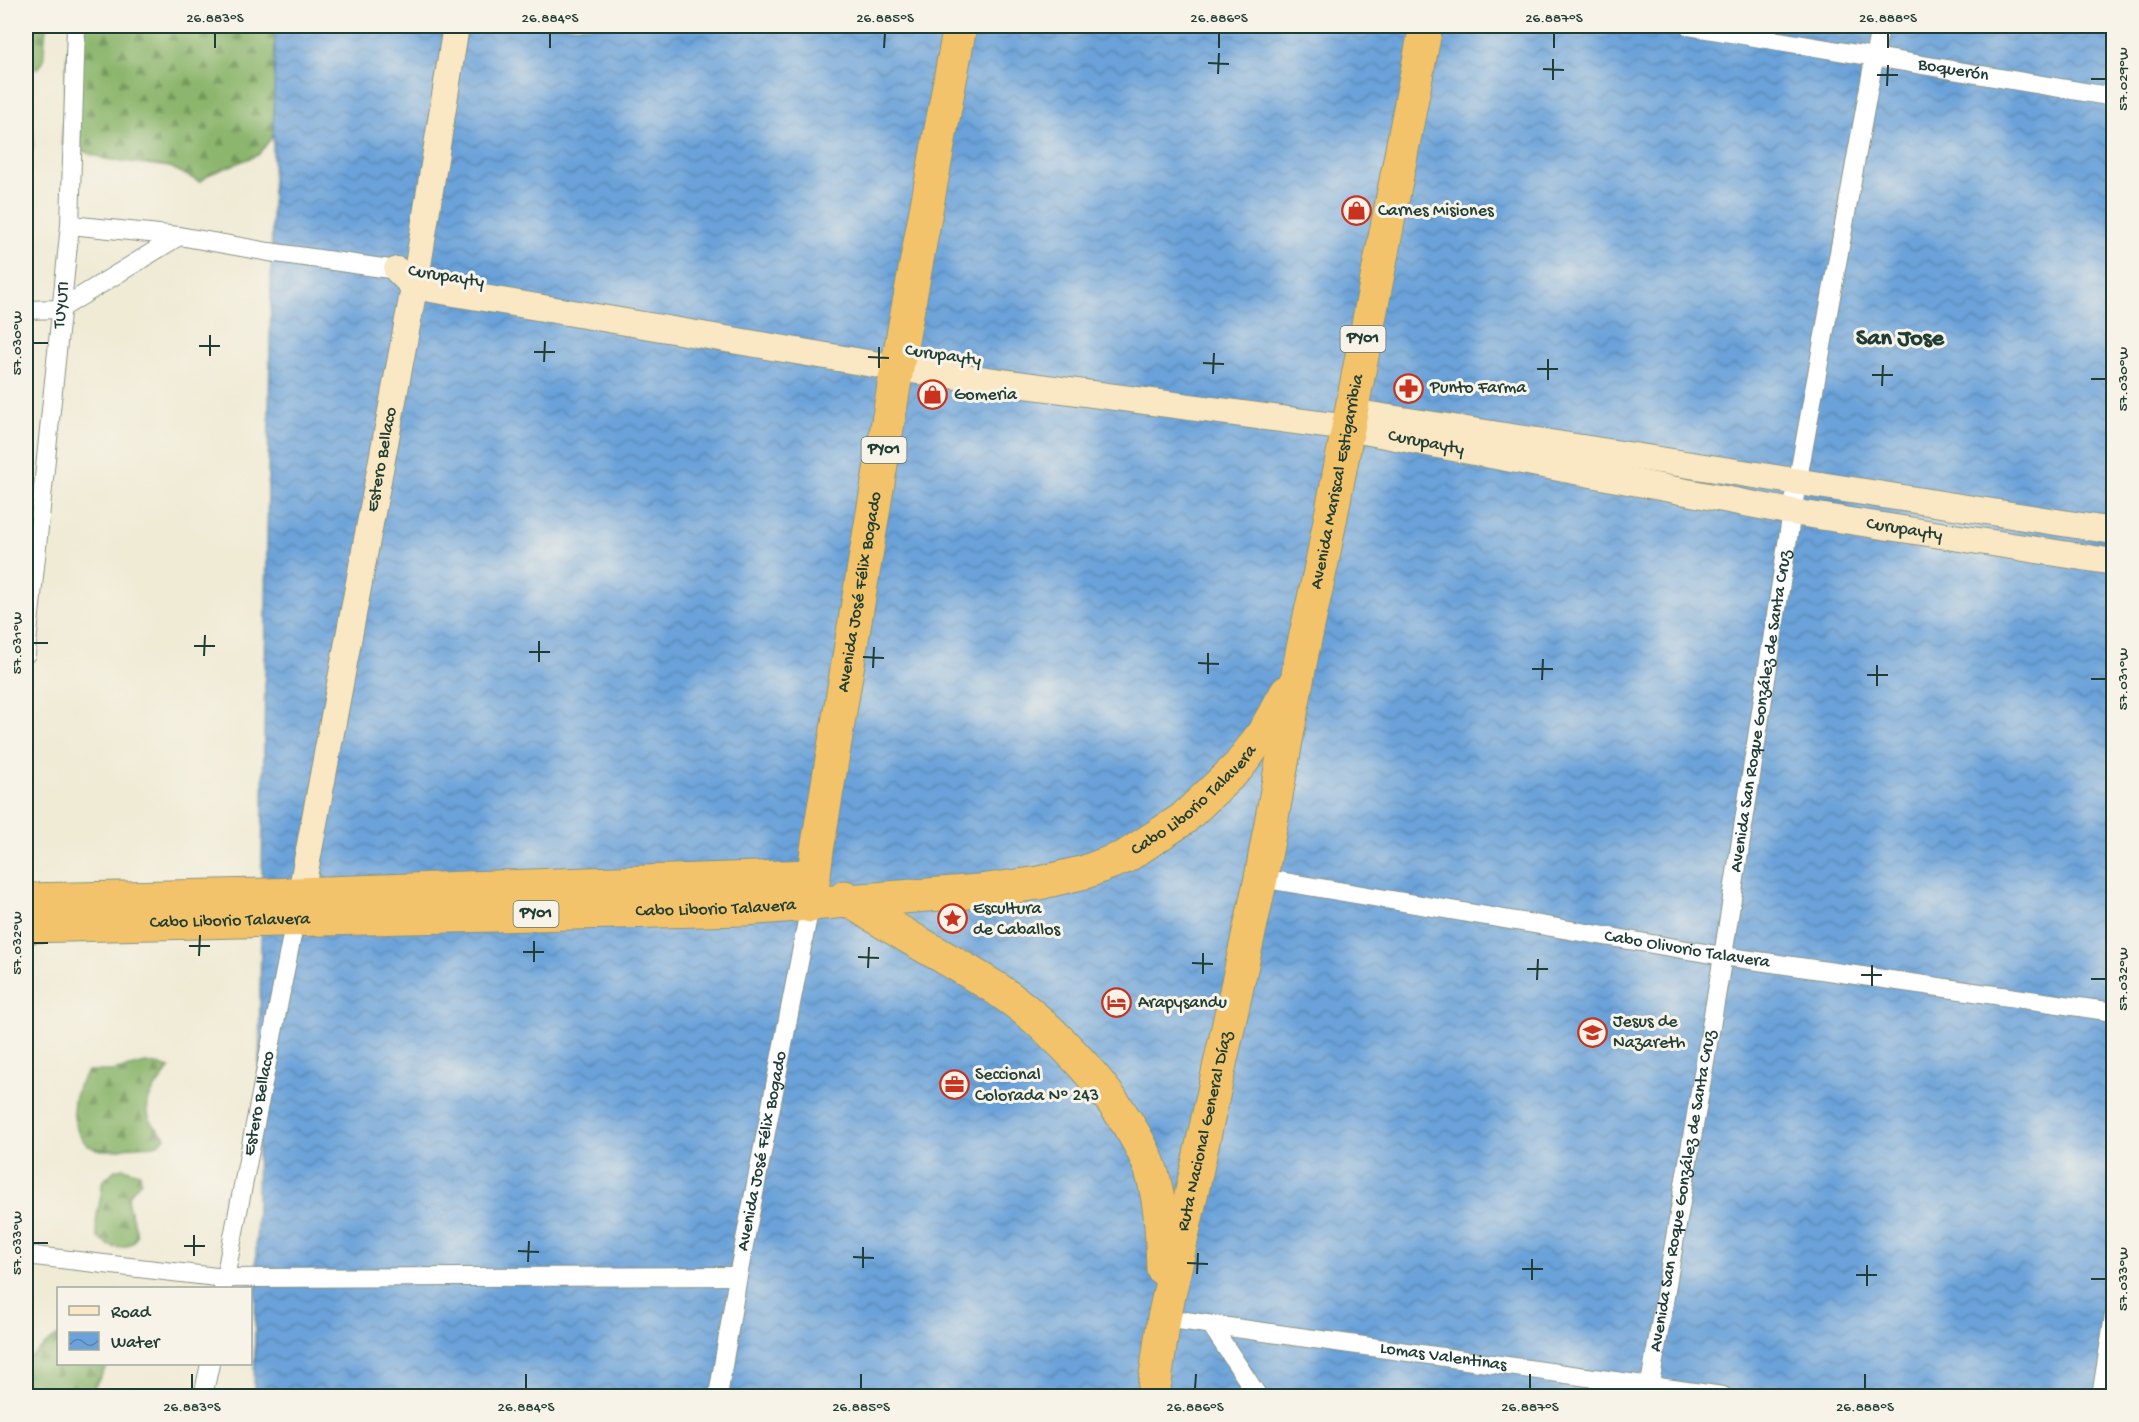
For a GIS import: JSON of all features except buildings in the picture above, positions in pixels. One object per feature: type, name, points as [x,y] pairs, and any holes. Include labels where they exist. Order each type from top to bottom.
[{"type":"highway","name":"Avenida José Félix Bogado","points":[[812,891],[900,359],[960,26]]},
{"type":"highway","name":"Avenida Mariscal Estigarribia","points":[[1302,653],[1426,26]]},
{"type":"highway","name":"Cabo Liborio Talavera","points":[[848,900],[980,891],[1039,883],[1085,872],[1125,857],[1183,819],[1239,766],[1284,699],[1302,653]]},
{"type":"highway","name":"Ruta Nacional General Díaz","points":[[1153,1396],[1164,1318],[1261,878],[1302,653]]},
{"type":"highway","name":"Cabo Liborio Talavera","points":[[26,926],[298,907],[812,891]]},
{"type":"highway","points":[[812,891],[848,900],[998,990],[1051,1031],[1083,1065],[1122,1117],[1147,1159],[1161,1217],[1164,1318]]},
{"type":"highway","name":"Cabo Liborio Talavera","points":[[26,900],[298,907]]},
{"type":"street","name":"TUYUTI","points":[[26,654],[70,225],[76,26]]},
{"type":"street","name":"Estero Bellaco","points":[[224,1283],[298,907],[409,276],[456,26]]},
{"type":"street","name":"Boquerón","points":[[1689,26],[2114,97]]},
{"type":"street","name":"Avenida San Roque González de Santa Cruz","points":[[1649,1391],[1723,956],[1792,512],[1880,26]]},
{"type":"street","points":[[70,225],[179,236],[409,276]]},
{"type":"street","points":[[26,310],[60,309],[179,236]]},
{"type":"street","name":"Curupayty","points":[[409,276],[900,359],[1798,482],[2114,531]]},
{"type":"street","name":"Curupayty","points":[[1349,420],[1792,512],[2114,562]]},
{"type":"street","name":"Cabo Olivorio Talavera","points":[[1261,878],[1723,956],[2114,1012]]},
{"type":"street","name":"Avenida José Félix Bogado","points":[[718,1396],[738,1276],[812,891]]},
{"type":"street","points":[[26,1255],[224,1283],[738,1276]]},
{"type":"street","points":[[2101,1396],[2114,1316]]},
{"type":"street","name":"Lomas Valentinas","points":[[1164,1318],[1649,1391],[1723,1396]]},
{"type":"street","points":[[1211,1325],[1258,1396]]},
{"type":"street","points":[[203,1396],[210,1365]]},
{"type":"green space","points":[[26,26],[46,26],[43,63],[37,69],[30,64]]},
{"type":"green space","points":[[72,26],[359,26],[258,155],[210,174],[200,182],[170,167],[105,159],[62,144],[67,58]]},
{"type":"green space","points":[[26,128],[30,128],[33,140],[31,151],[26,158]]},
{"type":"green space","points":[[146,1063],[170,1068],[152,1093],[147,1107],[152,1123],[165,1137],[155,1145],[115,1150],[89,1146],[78,1132],[73,1107],[76,1092],[83,1078],[88,1071],[113,1071]]},
{"type":"green space","points":[[123,1168],[140,1173],[141,1181],[128,1198],[135,1227],[135,1239],[124,1247],[117,1248],[98,1238],[96,1223],[102,1182],[115,1170]]},
{"type":"green space","points":[[57,1336],[57,1365],[107,1365],[89,1396],[26,1396],[26,1360]]},
{"type":"water","points":[[275,26],[2113,26],[2113,1396],[254,1396]]},
{"type":"place","name":"Carnes Misiones","points":[[1357,211]]},
{"type":"place","name":"Punto Farma","points":[[1409,388]]},
{"type":"place","name":"Gomeria","points":[[933,395]]},
{"type":"place","name":"Escultura de Caballos","points":[[952,919]]},
{"type":"place","name":"Arapysandu","points":[[1117,1003]]},
{"type":"place","name":"Jesus de Nazareth","points":[[1592,1032]]},
{"type":"place","name":"Seccional Colorada Nº 243","points":[[954,1085]]},
{"type":"district","name":"San Jose","points":[[1900,339]]}]
